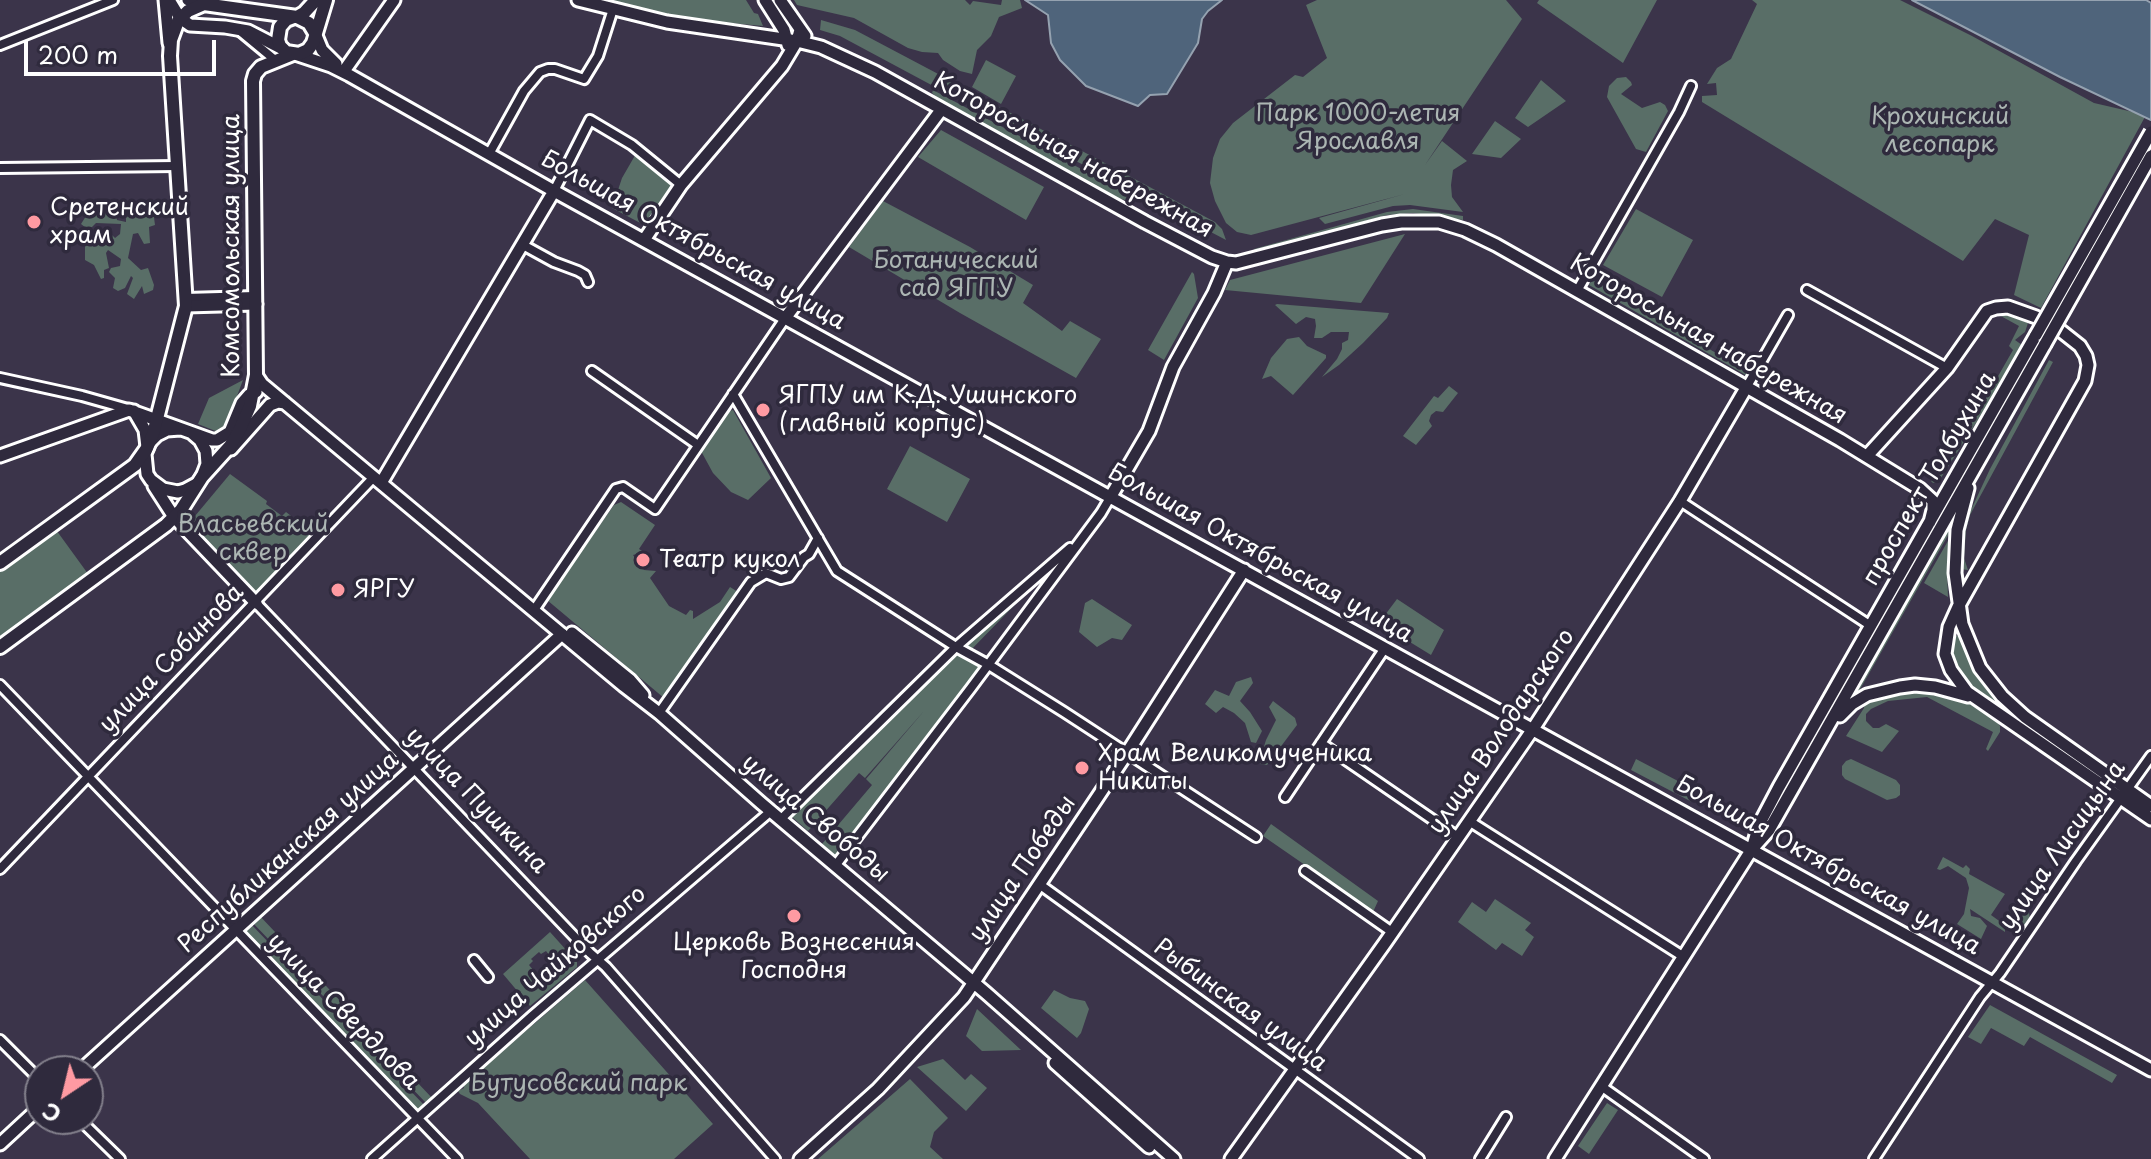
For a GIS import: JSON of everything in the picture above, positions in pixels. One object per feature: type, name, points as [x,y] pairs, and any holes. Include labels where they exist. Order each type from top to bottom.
[{"type":"main road","points":[[167,0],[180,18]]},
{"type":"main road","points":[[0,563],[135,465],[147,448],[153,439],[162,432],[172,429],[186,431],[200,440],[206,451],[207,464],[202,477],[192,487],[170,491],[157,485],[147,474],[144,461],[147,448],[158,419],[186,302],[167,0]]},
{"type":"main road","points":[[188,0],[296,17],[309,23],[315,33]]},
{"type":"main road","points":[[316,0],[304,13],[282,23],[278,40],[287,55],[308,50],[313,43],[326,0]]},
{"type":"main road","points":[[342,68],[394,0]]},
{"type":"main road","name":"Которосльная набережная","points":[[578,0],[667,22],[795,34],[875,72],[1172,236],[1227,262],[1245,261],[1401,222],[1430,221],[1465,230],[1867,456],[1920,489]]},
{"type":"main road","points":[[765,0],[780,24],[795,34]]},
{"type":"main road","points":[[644,240],[681,185],[787,58],[795,34],[780,0]]},
{"type":"main road","points":[[170,56],[171,40],[180,18],[192,8],[204,4]]},
{"type":"main road","name":"Большая Октябрьская улица","points":[[180,18],[190,25],[237,28],[260,36],[287,55],[342,68]]},
{"type":"main road","name":"Большая Октябрьская улица","points":[[315,33],[322,50],[342,68],[554,191],[2151,1070]]},
{"type":"main road","points":[[322,50],[342,59],[359,49]]},
{"type":"main road","name":"Комсомольская улица","points":[[0,647],[174,517],[235,438],[246,416],[256,375],[253,84],[259,69],[287,55]]},
{"type":"main road","points":[[786,317],[941,110]]},
{"type":"main road","name":"проспект Толбухина","points":[[1555,1159],[1752,849],[1769,830],[1826,732],[1976,465],[2151,132]]},
{"type":"main road","name":"проспект Толбухина","points":[[1752,849],[1759,825],[1772,800],[1930,522],[2151,156]]},
{"type":"main road","name":"улица Собинова","points":[[378,480],[554,191]]},
{"type":"main road","name":"улица Чайковского","points":[[1111,496],[1149,431],[1173,367],[1214,293],[1227,262]]},
{"type":"main road","points":[[186,302],[256,300]]},
{"type":"main road","points":[[1867,456],[1947,368],[1987,311],[2008,307],[2022,312],[2056,327],[2080,346],[2088,365],[2085,381],[1958,607],[1947,637],[1945,654],[1958,682],[1976,699],[2123,793],[2151,806]]},
{"type":"main road","name":"улица Свободы","points":[[256,375],[281,400],[627,683],[1174,1159]]},
{"type":"main road","name":"улица Володарского","points":[[1231,1159],[1533,729],[1680,501],[1746,388]]},
{"type":"main road","points":[[131,410],[212,440],[222,439],[230,432],[242,403],[254,392]]},
{"type":"main road","name":"улица Свободы","points":[[254,392],[264,392],[281,400]]},
{"type":"main road","points":[[0,456],[149,405],[163,395]]},
{"type":"main road","name":"Комсомольская улица","points":[[224,453],[239,441],[270,405],[281,400]]},
{"type":"main road","points":[[131,410],[145,430],[147,448]]},
{"type":"main road","points":[[1976,465],[1960,514],[1955,545],[1958,607],[1974,656],[1987,678],[2020,714],[2123,793],[2151,819]]},
{"type":"main road","name":"улица Пушкина","points":[[147,474],[174,517],[256,603]]},
{"type":"main road","points":[[1920,489],[1930,493],[1942,491],[1956,478]]},
{"type":"main road","points":[[1920,489],[1933,501],[1930,522]]},
{"type":"main road","name":"улица Победы","points":[[800,1159],[878,1089],[956,1006],[1127,753],[1244,570]]},
{"type":"main road","points":[[1955,573],[1964,581],[1974,579]]},
{"type":"main road","points":[[1947,637],[1952,631],[1966,635]]},
{"type":"main road","name":"Республиканская улица","points":[[98,1055],[565,632]]},
{"type":"main road","points":[[1826,732],[1852,704],[1867,695],[1885,690],[1915,685],[1935,687],[1976,699]]},
{"type":"main road","name":"улица Свободы","points":[[972,984],[1025,1037],[1163,1159]]},
{"type":"main road","points":[[0,1144],[24,1122]]},
{"type":"street","points":[[0,45],[113,0]]},
{"type":"street","points":[[489,154],[524,91],[540,72],[555,69],[584,79],[598,56],[613,9]]},
{"type":"street","points":[[1577,291],[1691,86]]},
{"type":"street","name":"улица Собинова","points":[[554,191],[590,120],[632,145],[681,185]]},
{"type":"street","points":[[0,168],[63,172],[177,166]]},
{"type":"street","points":[[523,245],[578,271],[585,275],[588,282]]},
{"type":"street","points":[[1807,290],[1947,368]]},
{"type":"street","name":"улица Володарского","points":[[1746,388],[1788,315]]},
{"type":"street","points":[[534,610],[616,489],[623,487],[655,509],[786,317]]},
{"type":"street","points":[[592,371],[698,445]]},
{"type":"street","points":[[0,378],[131,410]]},
{"type":"street","points":[[733,394],[837,571],[1256,837]]},
{"type":"street","name":"улица Собинова","points":[[0,869],[378,480]]},
{"type":"street","name":"улица Чайковского","points":[[835,866],[989,665],[1111,496]]},
{"type":"street","points":[[1680,501],[1871,626]]},
{"type":"street","name":"улица Чайковского","points":[[372,1159],[598,960],[776,815],[956,647],[1083,537]]},
{"type":"street","points":[[659,713],[751,582],[766,573],[781,579],[789,577],[818,538]]},
{"type":"street","name":"улица Пушкина","points":[[256,603],[598,960],[775,1159]]},
{"type":"street","points":[[1285,797],[1385,648]]},
{"type":"street","name":"улица Свердлова","points":[[0,685],[457,1159]]},
{"type":"street","points":[[1321,743],[1458,837]]},
{"type":"street","name":"улица Лисицына","points":[[1874,1159],[1980,997],[2151,756]]},
{"type":"street","points":[[1469,821],[1684,957]]},
{"type":"street","points":[[1305,871],[1392,932]]},
{"type":"street","name":"Рыбинская улица","points":[[1039,884],[1419,1159]]},
{"type":"street","points":[[474,960],[488,977]]},
{"type":"street","points":[[0,1040],[24,1064]]},
{"type":"street","points":[[1601,1086],[1704,1159]]},
{"type":"street","points":[[1480,1159],[1506,1117]]},
{"type":"street","points":[[95,1135],[120,1159]]},
{"type":"green space","points":[[593,0],[746,0],[763,26],[664,17]]},
{"type":"green space","points":[[794,0],[965,0],[970,5],[973,1],[1001,5],[1002,0],[1020,0],[1022,8],[999,17],[991,36],[977,50],[972,74],[960,71],[938,53],[908,48],[854,18],[797,5]]},
{"type":"green space","name":"Парк 1000-летия Ярославля","points":[[1317,0],[1506,0],[1522,19],[1425,165],[1442,141],[1467,161],[1453,170],[1451,185],[1452,197],[1463,212],[1410,205],[1393,206],[1325,224],[1319,218],[1405,194],[1251,235],[1237,232],[1226,223],[1210,183],[1213,158],[1220,139],[1233,123],[1295,75],[1303,77],[1327,58],[1306,5]]},
{"type":"green space","points":[[1539,0],[1657,0],[1623,63],[1537,3]]},
{"type":"green space","name":"Крохинский лесопарк","points":[[1752,0],[1900,0],[2094,103],[2146,115],[2041,308],[2014,295],[2029,235],[1995,219],[1963,261],[1702,102],[1702,96],[1717,95],[1716,83],[1707,84],[1717,68],[1731,59],[1757,4]]},
{"type":"green space","points":[[821,20],[855,30],[942,76],[937,88],[840,36],[820,30]]},
{"type":"green space","points":[[986,60],[1016,76],[1001,104],[972,87]]},
{"type":"green space","points":[[1626,77],[1632,85],[1621,94],[1642,108],[1660,102],[1668,111],[1646,152],[1636,149],[1607,97],[1609,86],[1617,78]]},
{"type":"green space","points":[[945,78],[1097,159],[1091,169],[940,89]]},
{"type":"green space","points":[[1541,80],[1566,101],[1528,127],[1515,118]]},
{"type":"green space","points":[[933,90],[1132,196],[1129,201],[1117,198],[944,103],[932,93]]},
{"type":"green space","points":[[1495,121],[1521,139],[1501,158],[1472,154]]},
{"type":"green space","points":[[941,130],[1044,187],[1026,220],[918,157]]},
{"type":"green space","points":[[637,152],[673,186],[646,226],[612,208],[622,178]]},
{"type":"green space","points":[[1101,161],[1215,222],[1226,240],[1095,171]]},
{"type":"green space","points":[[88,199],[91,199],[91,210],[103,214],[106,209],[115,207],[117,220],[126,222],[133,212],[132,203],[147,203],[153,210],[155,225],[149,227],[150,243],[144,244],[138,233],[133,234],[128,258],[141,270],[148,268],[153,290],[144,294],[142,286],[134,299],[127,294],[131,276],[125,288],[118,291],[113,288],[115,278],[109,272],[111,268],[120,266],[121,259],[108,250],[109,268],[104,270],[104,278],[101,279],[94,265],[85,260],[85,240],[98,241],[96,233],[104,232],[115,238],[120,234],[121,224],[96,223],[86,228],[81,224],[86,216]]},
{"type":"green space","name":"Ботанический сад ЯГПУ","points":[[883,201],[1033,285],[1023,303],[1062,331],[1070,321],[1101,339],[1076,378],[849,247]]},
{"type":"green space","points":[[1413,209],[1463,216],[1463,220],[1413,213],[1387,215],[1255,252],[1254,249],[1387,212]]},
{"type":"green space","points":[[1636,209],[1693,240],[1662,297],[1603,265]]},
{"type":"green space","points":[[1405,234],[1361,303],[1225,290],[1230,280]]},
{"type":"green space","points":[[1192,272],[1198,298],[1164,360],[1148,350]]},
{"type":"green space","points":[[1595,274],[1656,306],[1651,316],[1725,358],[1731,349],[1754,362],[1749,377],[1589,285]]},
{"type":"green space","points":[[1277,304],[1389,313],[1363,343],[1322,377],[1337,359],[1349,332],[1331,332],[1322,338],[1314,338],[1315,319],[1306,317],[1296,324]]},
{"type":"green space","points":[[1999,315],[2009,315],[2028,323],[2025,332],[2015,340],[2022,345],[1939,481],[1933,483],[1931,481],[1949,462],[2013,350],[2009,346],[2019,326]]},
{"type":"green space","points":[[1299,337],[1326,358],[1293,395],[1271,376],[1262,379],[1271,358],[1287,339]]},
{"type":"green space","points":[[2049,360],[2053,362],[1970,515],[1964,558],[1968,570],[1960,569],[1963,539],[1970,512]]},
{"type":"green space","points":[[243,380],[224,431],[218,432],[198,424],[209,398]]},
{"type":"green space","points":[[1449,386],[1458,393],[1443,412],[1436,411],[1431,415],[1429,421],[1432,426],[1416,445],[1403,436],[1434,396],[1438,398]]},
{"type":"green space","points":[[733,410],[771,478],[748,500],[731,492],[713,473],[701,451],[726,412]]},
{"type":"green space","points":[[910,446],[970,479],[947,522],[887,489]]},
{"type":"green space","name":"Власьевский сквер","points":[[230,474],[282,516],[286,512],[317,536],[255,601],[186,530]]},
{"type":"green space","points":[[621,502],[655,525],[639,549],[642,551],[633,555],[644,570],[656,571],[650,578],[669,606],[686,615],[693,611],[693,619],[720,602],[730,587],[738,592],[664,698],[547,600],[614,505]]},
{"type":"green space","points":[[1958,510],[1954,525],[1855,698],[1848,703]]},
{"type":"green space","points":[[54,527],[91,578],[0,643],[0,565]]},
{"type":"green space","points":[[1949,539],[1947,570],[1948,597],[1924,583]]},
{"type":"green space","points":[[1034,580],[1037,582],[968,653],[988,665],[837,857],[822,844],[872,785],[866,779],[924,711],[865,778],[859,773],[808,831],[792,817],[956,647]]},
{"type":"green space","points":[[1092,599],[1132,625],[1122,640],[1112,638],[1097,647],[1079,632],[1085,603]]},
{"type":"green space","points":[[1397,599],[1444,630],[1431,655],[1379,623]]},
{"type":"green space","points":[[1953,635],[1962,637],[1978,673],[2012,714],[2119,792],[1963,684],[1948,652]]},
{"type":"green space","points":[[1251,677],[1253,683],[1240,701],[1262,731],[1256,743],[1251,742],[1245,723],[1234,713],[1223,707],[1216,713],[1205,704],[1215,690],[1229,696],[1236,682]]},
{"type":"green space","points":[[1930,690],[1961,698],[1993,716],[2000,726],[2000,732],[1988,751],[1986,749],[1993,732],[1927,697],[1888,701],[1866,714],[1866,721],[1873,728],[1886,724],[1899,731],[1882,752],[1846,736],[1864,708],[1865,700],[1896,691]]},
{"type":"green space","points":[[1273,701],[1295,718],[1297,725],[1267,765],[1260,764],[1266,740],[1276,720],[1269,707]]},
{"type":"green space","points":[[1636,759],[1697,791],[1692,802],[1631,770]]},
{"type":"green space","points":[[1851,759],[1896,780],[1900,785],[1900,795],[1887,800],[1845,779],[1842,766]]},
{"type":"green space","points":[[1271,824],[1378,901],[1373,912],[1263,836]]},
{"type":"green space","points":[[1943,857],[1963,868],[1966,865],[1970,869],[1969,874],[2005,894],[1991,915],[2002,923],[2016,903],[2029,912],[2030,920],[2019,937],[2015,933],[2021,923],[2012,917],[2005,925],[2005,932],[1970,909],[1971,916],[1980,918],[1987,926],[1981,939],[1957,924],[1964,914],[1969,888],[1966,878],[1948,866],[1937,869]]},
{"type":"green space","points":[[1495,899],[1531,923],[1525,930],[1534,937],[1522,956],[1502,943],[1496,950],[1458,922],[1472,902],[1486,912]]},
{"type":"green space","points":[[258,914],[433,1099],[427,1104],[250,920]]},
{"type":"green space","points":[[249,922],[425,1106],[417,1113],[240,929]]},
{"type":"green space","points":[[550,932],[577,962],[577,967],[530,1006],[503,974]],"holes":[[[546,951],[563,972],[546,986],[529,965],[539,952]]]},
{"type":"green space","name":"Бутусовский парк","points":[[585,980],[713,1124],[674,1159],[530,1159],[478,1103],[458,1091]]},
{"type":"green space","points":[[1054,990],[1085,1001],[1089,1009],[1077,1038],[1041,1008]]},
{"type":"green space","points":[[1990,1005],[2117,1075],[2112,1083],[2030,1037],[2024,1046],[1991,1028],[1981,1044],[1968,1037]]},
{"type":"green space","points":[[977,1009],[1021,1050],[982,1051],[966,1036]]},
{"type":"green space","points":[[943,1059],[965,1080],[971,1074],[987,1088],[966,1111],[917,1067]]},
{"type":"green space","points":[[910,1079],[948,1118],[934,1132],[930,1147],[943,1159],[818,1159]]},
{"type":"green space","points":[[1607,1103],[1618,1110],[1589,1154],[1578,1146]]},
{"type":"water","points":[[1025,0],[1222,0],[1202,19],[1198,43],[1167,94],[1150,95],[1138,106],[1086,86],[1060,60],[1051,43],[1048,15]]},
{"type":"water","points":[[1912,0],[2146,0],[2151,3],[2151,120],[2060,77]]},
{"type":"place","name":"Сретенский храм","points":[[34,222]]},
{"type":"place","name":"ЯГПУ им К.Д. Ушинского (главный корпус)","points":[[763,410]]},
{"type":"place","name":"Театр кукол","points":[[643,560]]},
{"type":"place","name":"ЯРГУ","points":[[338,590]]},
{"type":"place","name":"Храм Великомученика Никиты","points":[[1082,768]]},
{"type":"place","name":"Церковь Вознесения Господня","points":[[794,916]]}]
